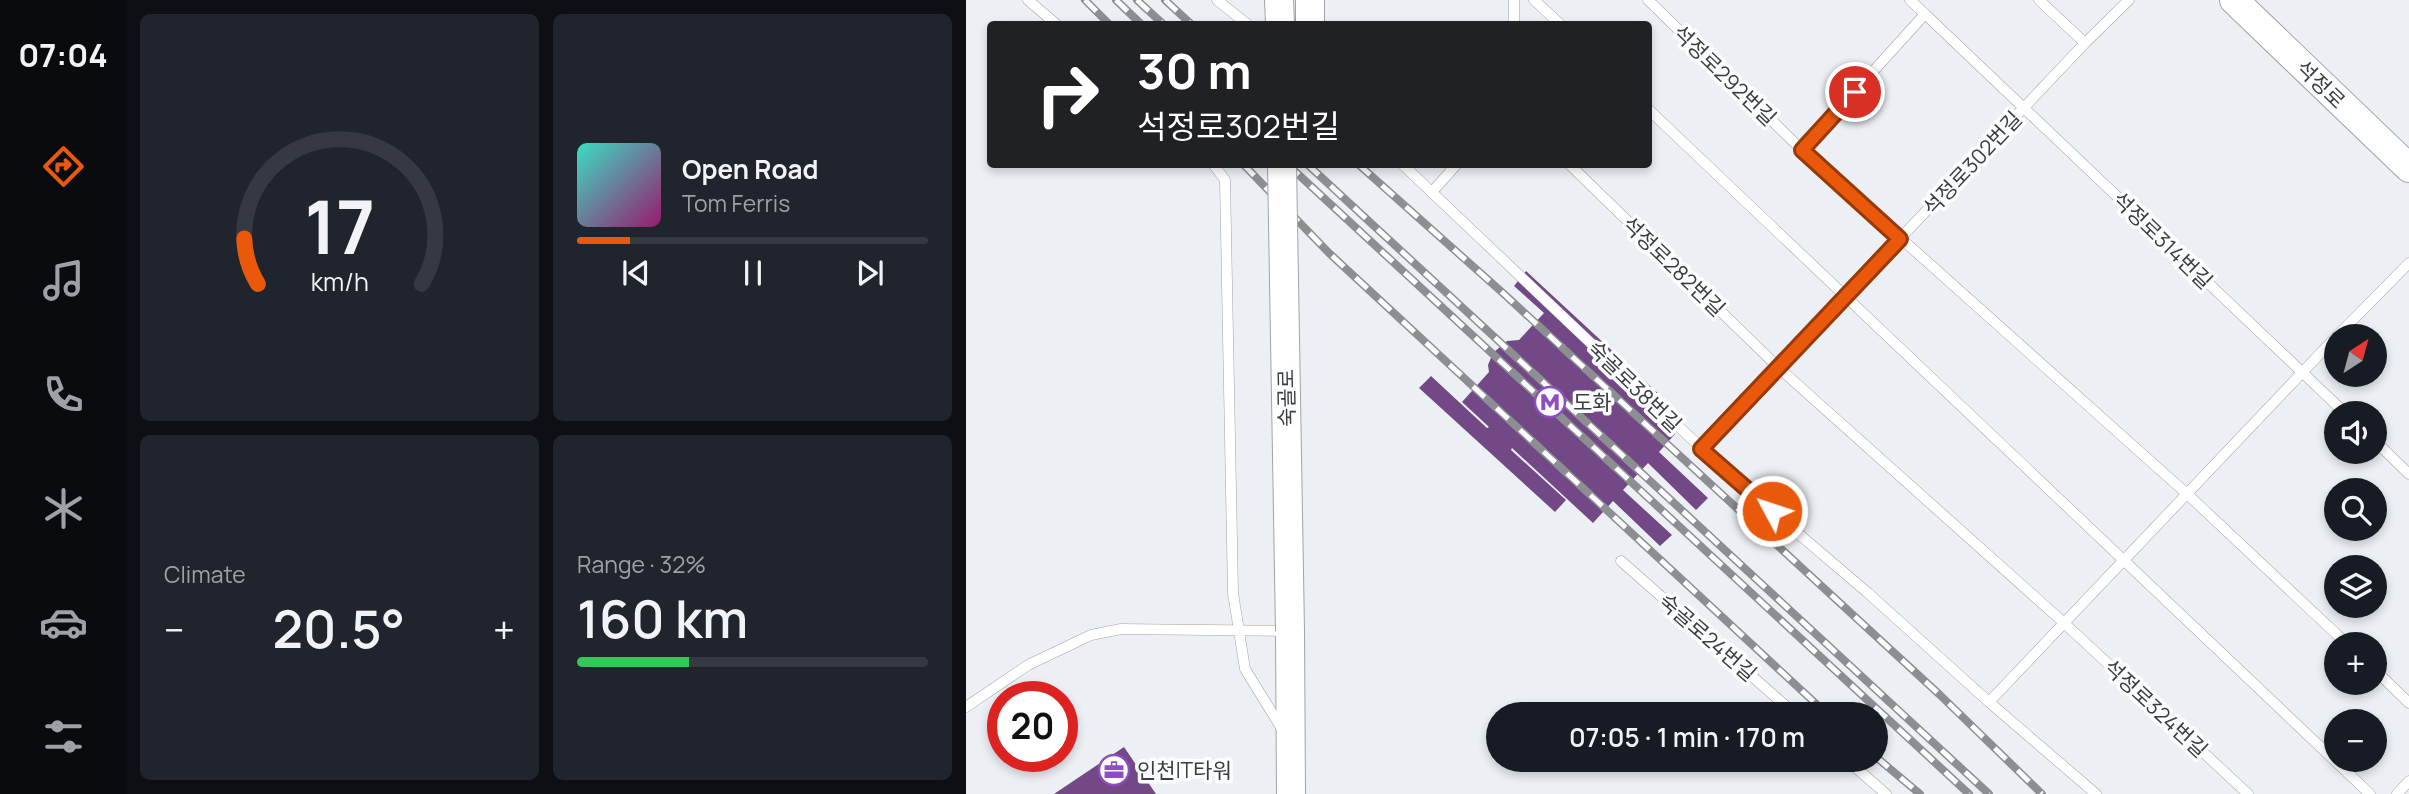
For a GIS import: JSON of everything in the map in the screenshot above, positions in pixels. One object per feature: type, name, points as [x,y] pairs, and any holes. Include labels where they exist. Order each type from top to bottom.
[{"type":"main road","points":[[1279,0],[1280,21]]},
{"type":"main road","points":[[1310,0],[1310,21]]},
{"type":"main road","name":"석정로","points":[[2234,0],[2409,168]]},
{"type":"main road","name":"숙골로","points":[[1282,168],[1291,794]]},
{"type":"lane","points":[[1028,0],[1052,21]]},
{"type":"lane","points":[[1217,0],[1243,21]]},
{"type":"lane","points":[[1514,0],[1514,21]]},
{"type":"lane","points":[[1534,0],[1557,21]]},
{"type":"lane","name":"석정로292번길","points":[[1648,0],[1802,150],[2186,493]]},
{"type":"lane","points":[[1802,150],[1925,14],[1910,0]]},
{"type":"lane","points":[[2039,0],[2085,43]]},
{"type":"lane","name":"석정로302번길","points":[[1701,449],[2085,43],[2129,0]]},
{"type":"lane","name":"석정로314번길","points":[[1925,14],[2302,372]]},
{"type":"lane","points":[[1652,113],[2370,794]]},
{"type":"lane","points":[[1216,168],[1225,180],[1233,593],[1245,669],[1290,741]]},
{"type":"lane","name":"숙골로38번길","points":[[1406,168],[1701,449],[2096,794]]},
{"type":"lane","points":[[1432,192],[1453,168]]},
{"type":"lane","name":"석정로282번길","points":[[1573,168],[1779,368]]},
{"type":"lane","points":[[2349,324],[2409,262]]},
{"type":"lane","points":[[1989,702],[2324,349]]},
{"type":"lane","points":[[1779,368],[2063,622]]},
{"type":"lane","points":[[2302,372],[2332,401]]},
{"type":"lane","points":[[2387,453],[2409,474]]},
{"type":"lane","points":[[2186,493],[2334,632]]},
{"type":"lane","name":"숙골로24번길","points":[[1621,561],[1781,702]]},
{"type":"lane","name":"석정로324번길","points":[[2063,622],[2248,794]]},
{"type":"lane","points":[[966,707],[1028,665],[1091,635],[1121,629],[1290,631]]},
{"type":"lane","points":[[2387,681],[2409,702]]},
{"type":"lane","points":[[1861,772],[1886,794]]},
{"type":"lane","points":[[2397,794],[2409,780]]},
{"type":"building","points":[[1526,271],[1662,397],[1650,410],[1615,378],[1675,434],[1659,452],[1708,498],[1696,510],[1648,463],[1623,490],[1672,535],[1660,546],[1613,501],[1593,523],[1512,448],[1511,450],[1566,500],[1555,512],[1419,388],[1431,376],[1489,427],[1462,402],[1489,372],[1488,365],[1493,353],[1507,341],[1519,340],[1544,313],[1514,286]]},
{"type":"building","name":"인천IT타워","points":[[1124,747],[1156,794],[1054,794]]},
{"type":"railway","points":[[1085,0],[1106,21]]},
{"type":"railway","points":[[1116,0],[1138,21]]},
{"type":"railway","points":[[1137,0],[1160,21]]},
{"type":"railway","points":[[1165,0],[1188,21]]},
{"type":"railway","points":[[1247,168],[1329,253],[1814,702]]},
{"type":"railway","points":[[1291,168],[1969,794]]},
{"type":"railway","points":[[1311,168],[1989,794]]},
{"type":"railway","points":[[1362,168],[1504,294],[1940,695],[2042,794]]},
{"type":"railway","points":[[1888,767],[1920,794]]},
{"type":"place","name":"도화","points":[[1550,402]]},
{"type":"place","name":"인천IT타워","points":[[1114,770]]},
{"type":"route","points":[[1772,511],[1701,449],[1900,239],[1802,150],[1855,92]]}]
